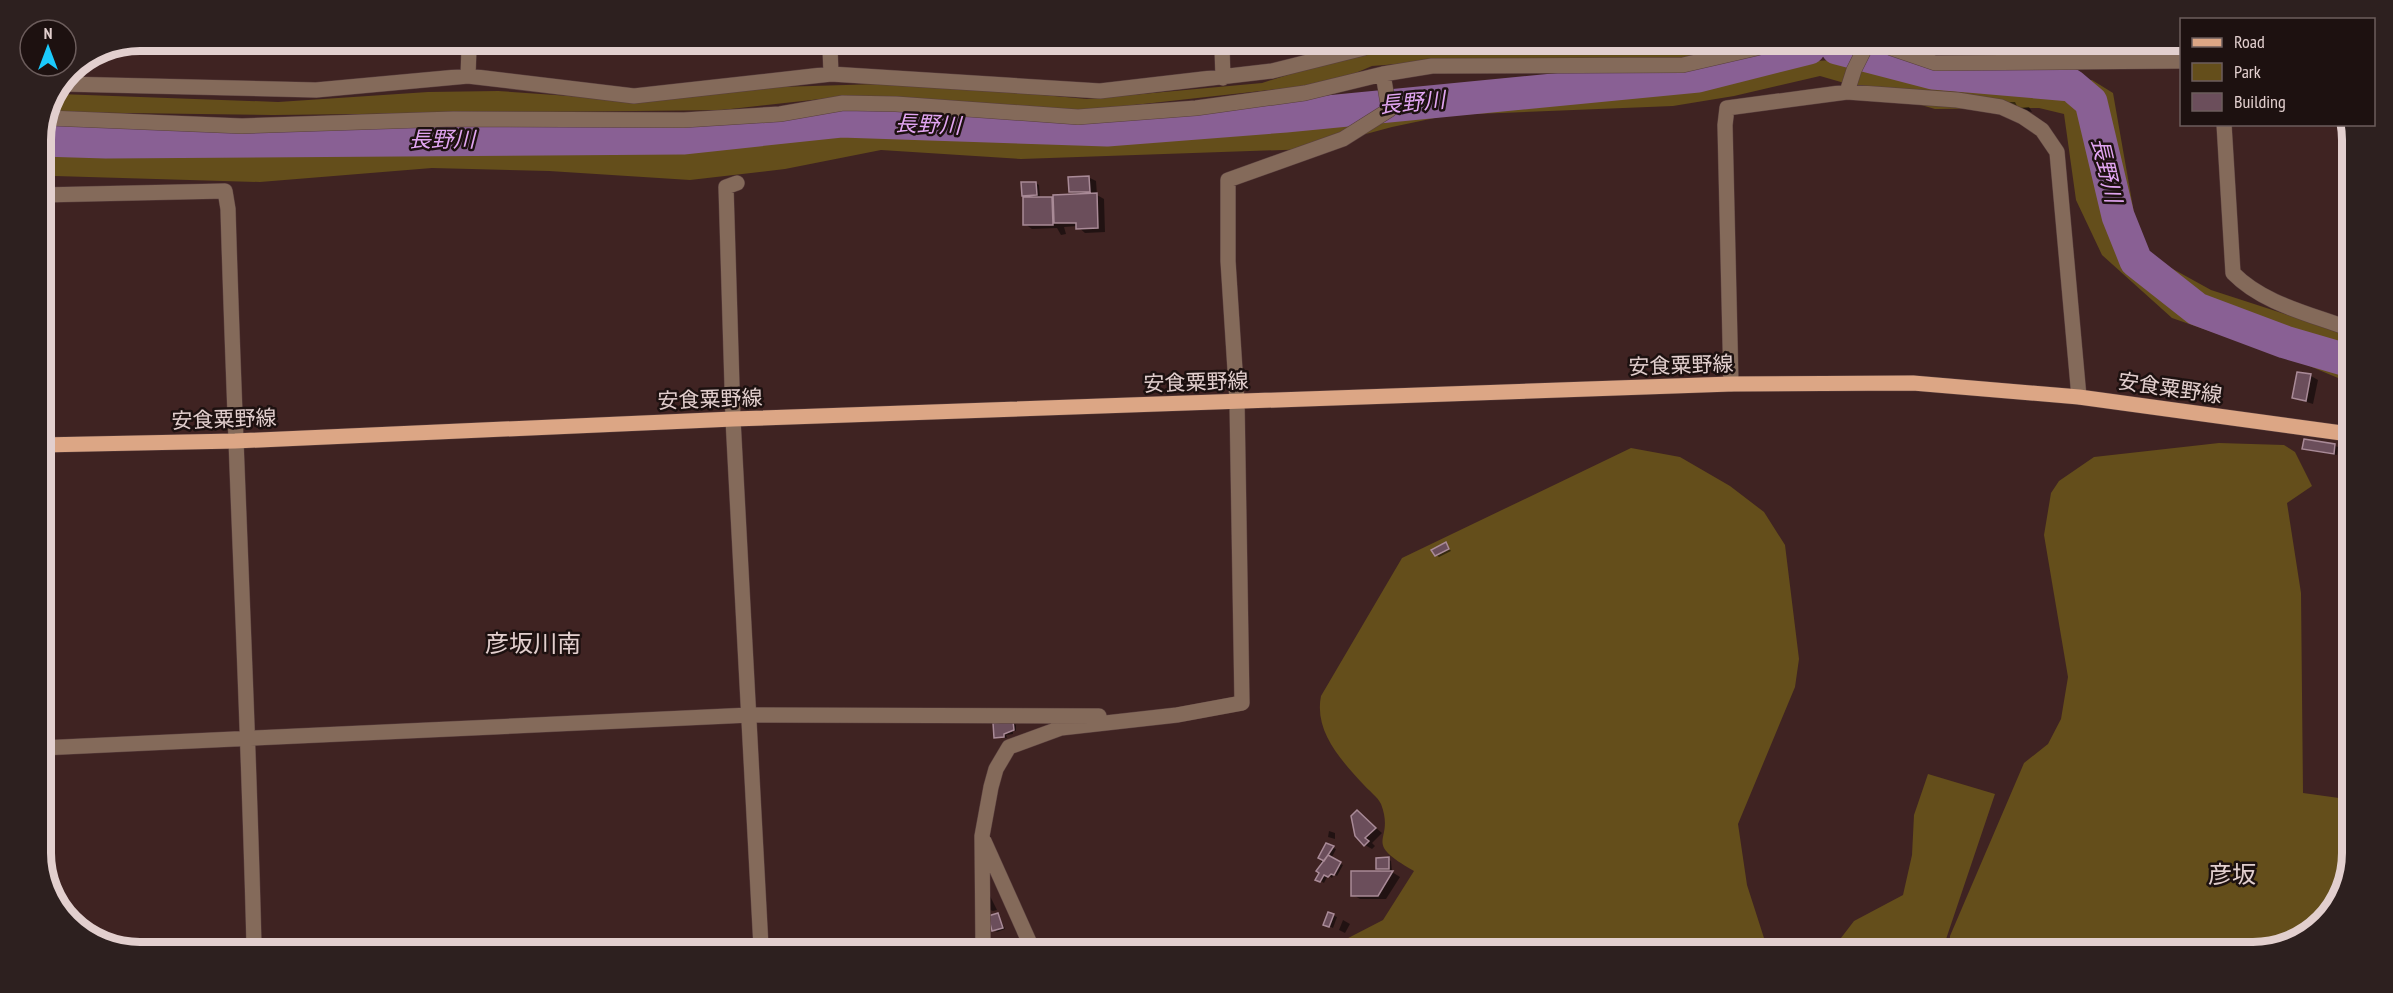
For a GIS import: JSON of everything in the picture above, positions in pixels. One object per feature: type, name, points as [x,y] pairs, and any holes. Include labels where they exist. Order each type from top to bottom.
[{"type":"main road","name":"安食粟野線","points":[[51,445],[235,441],[732,420],[1731,384],[1913,383],[2079,397],[2342,433]]},
{"type":"street","points":[[468,76],[469,51]]},
{"type":"street","points":[[830,51],[831,74]]},
{"type":"street","points":[[1222,51],[1223,78]]},
{"type":"street","points":[[71,84],[316,90],[468,76],[634,96],[831,74],[1100,91],[1223,78],[1272,70],[1351,51]]},
{"type":"street","points":[[54,118],[242,126],[453,119],[684,120],[780,114],[843,103],[896,104],[1078,117],[1207,107],[1305,93],[1432,66],[1683,65],[1744,51]]},
{"type":"street","points":[[1847,92],[1864,51]]},
{"type":"street","points":[[1900,51],[1935,63],[2180,61]]},
{"type":"street","points":[[983,942],[982,836],[996,769],[1009,747],[1061,728],[1177,716],[1242,703],[1237,401],[1228,261],[1228,180],[1343,140],[1389,110],[1384,77]]},
{"type":"street","points":[[1731,384],[1725,125],[1727,108],[1847,92],[1957,100],[2001,107],[2023,117],[2042,130],[2057,152],[2079,397]]},
{"type":"street","points":[[2224,126],[2232,273],[2243,284],[2264,296],[2342,325]]},
{"type":"street","points":[[737,183],[726,187],[732,420],[761,942]]},
{"type":"street","points":[[51,195],[225,191],[228,209],[235,441],[249,740],[254,942]]},
{"type":"street","points":[[51,748],[750,715],[1177,716]]},
{"type":"street","points":[[982,836],[1029,942]]},
{"type":"green space","points":[[1380,51],[1725,51],[1683,60],[1434,61],[1372,66],[1332,83],[1080,111],[839,97],[722,110],[273,115],[56,112],[64,94],[278,102],[428,92],[498,91],[613,99],[716,89],[912,83],[1087,99],[1262,83],[1332,61]]},
{"type":"green space","points":[[1918,51],[2150,51],[2180,54],[2180,54],[1944,59]]},
{"type":"green space","points":[[1833,60],[2003,86],[2092,80],[2113,93],[2140,247],[2144,253],[2211,290],[2342,332],[2342,380],[2307,365],[2172,318],[2102,255],[2076,200],[2064,114],[2039,108],[1935,109],[1820,76],[1734,96],[1673,106],[1449,115],[1392,127],[1310,149],[1021,159],[881,150],[785,169],[690,180],[549,171],[432,168],[260,182],[51,177],[51,142],[692,146],[838,129],[1050,136],[1155,132],[1288,123],[1372,102],[1437,90],[1692,81],[1763,64]]},
{"type":"green space","points":[[2219,443],[2284,445],[2295,452],[2312,486],[2287,503],[2301,593],[2303,793],[2339,798],[2341,862],[2335,887],[2327,902],[2312,920],[2292,933],[2253,942],[1950,942],[1950,936],[2024,763],[2048,744],[2061,719],[2068,677],[2044,535],[2051,493],[2059,481],[2094,457]]},
{"type":"green space","points":[[1631,448],[1680,457],[1730,486],[1764,512],[1785,545],[1799,659],[1795,687],[1738,824],[1747,885],[1764,942],[1341,942],[1383,920],[1414,871],[1397,861],[1383,846],[1385,827],[1381,804],[1346,765],[1331,744],[1321,721],[1320,709],[1321,696],[1402,558]]},
{"type":"green space","points":[[1928,774],[1995,794],[1945,942],[1838,942],[1854,921],[1903,895],[1912,855],[1914,815]]},
{"type":"building","points":[[1089,176],[1090,192],[1069,192],[1068,177]]},
{"type":"building","points":[[1021,182],[1036,182],[1037,195],[1022,196]]},
{"type":"building","points":[[1097,193],[1098,228],[1076,229],[1076,223],[1054,223],[1053,195]]},
{"type":"building","points":[[1023,197],[1052,197],[1053,225],[1023,225]]},
{"type":"building","points":[[2297,372],[2311,374],[2306,401],[2292,398]]},
{"type":"building","points":[[2304,439],[2335,444],[2334,454],[2302,449]]},
{"type":"building","points":[[1446,542],[1449,549],[1435,556],[1431,550]]},
{"type":"building","points":[[1013,721],[1014,730],[1004,734],[1004,737],[994,738],[993,723]]},
{"type":"building","points":[[1357,810],[1376,828],[1365,838],[1369,841],[1364,846],[1355,836],[1351,816]]},
{"type":"building","points":[[1326,843],[1334,846],[1324,861],[1318,858]]},
{"type":"building","points":[[1328,855],[1341,862],[1334,875],[1331,874],[1328,877],[1324,875],[1320,882],[1315,880],[1319,873],[1316,871]]},
{"type":"building","points":[[1389,857],[1389,869],[1376,869],[1376,858]]},
{"type":"building","points":[[1351,871],[1393,871],[1378,896],[1351,896]]},
{"type":"building","points":[[1328,912],[1334,914],[1329,927],[1323,925]]},
{"type":"building","points":[[998,913],[1003,928],[992,931],[988,916]]},
{"type":"waterway","name":"長野川","points":[[51,140],[106,142],[683,138],[841,121],[1107,130],[1286,116],[1698,76],[1797,51]]},
{"type":"waterway","name":"長野川","points":[[1849,51],[1933,73],[2071,85],[2091,102],[2118,216],[2136,261],[2197,309],[2285,342],[2342,359]]},
{"type":"district","name":"彦坂川南","points":[[533,643]]},
{"type":"district","name":"彦坂","points":[[2232,874]]}]
